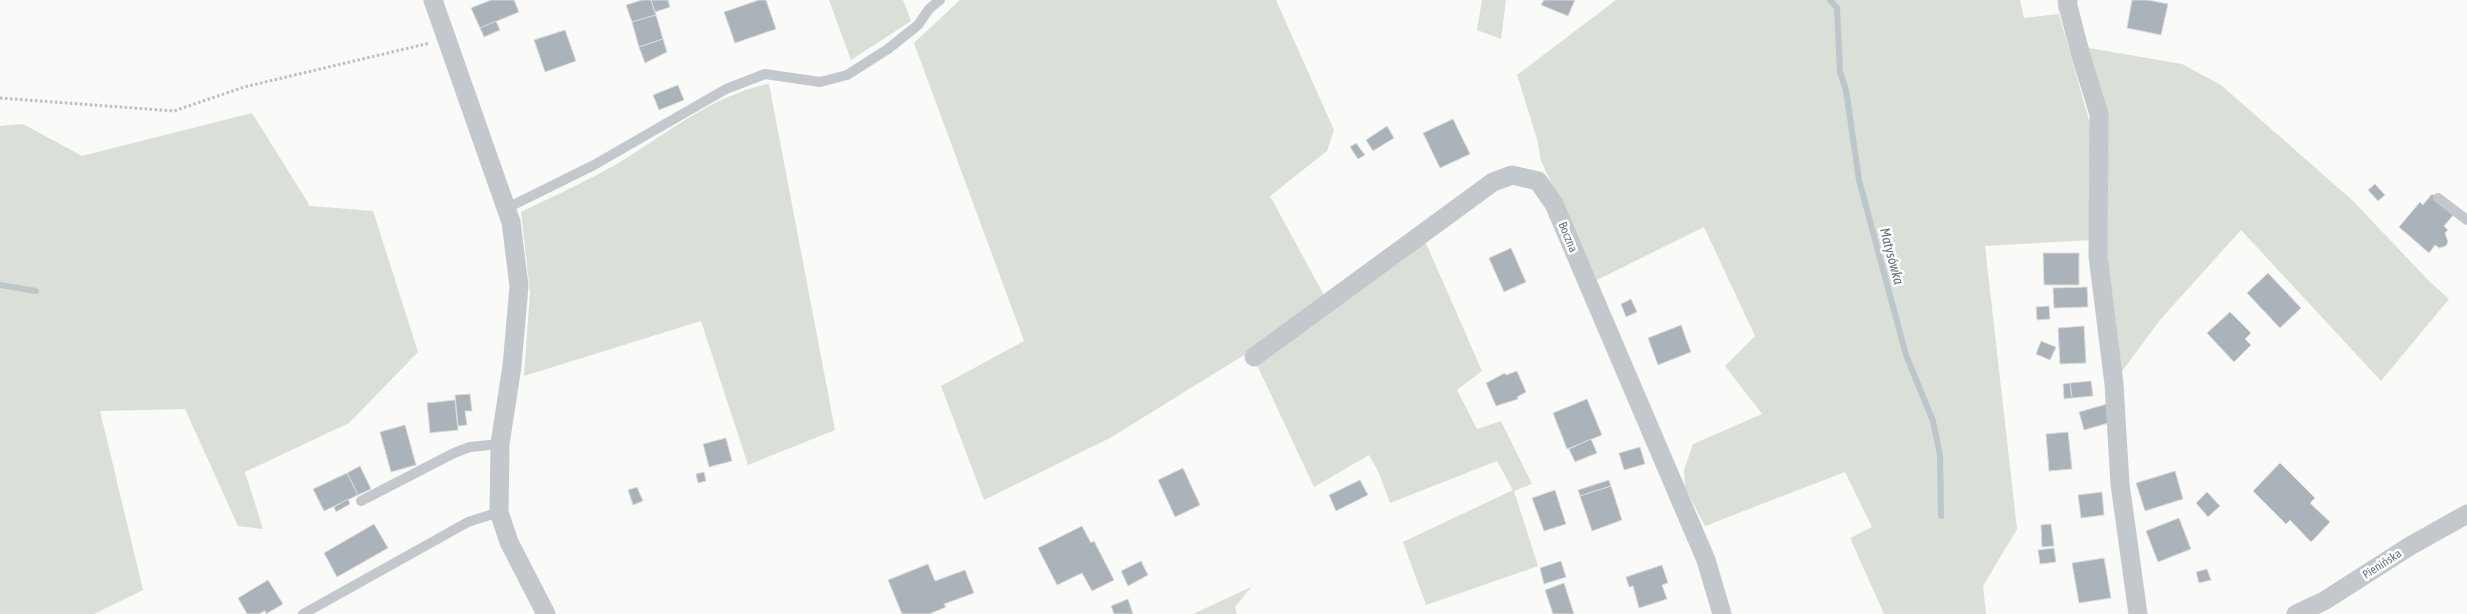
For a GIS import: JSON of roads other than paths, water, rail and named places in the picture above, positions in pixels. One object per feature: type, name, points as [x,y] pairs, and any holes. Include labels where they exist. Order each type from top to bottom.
[{"type":"street","points":[[432,0],[511,222],[519,286],[512,366],[500,444],[499,512],[509,542],[546,614]]},
{"type":"street","points":[[2068,0],[2081,56],[2099,114],[2098,256],[2114,384],[2120,484],[2138,614]]},
{"type":"street","name":"Boczna","points":[[1254,356],[1493,182],[1512,175],[1538,181],[1554,204],[1644,413],[1706,560],[1722,614]]},
{"type":"street","name":"Pienińska","points":[[2296,614],[2324,602],[2410,546],[2467,514]]},
{"type":"lane","points":[[507,208],[594,165],[734,86],[765,74],[820,82],[848,75],[888,49],[918,25],[930,9],[940,0]]},
{"type":"lane","points":[[2438,198],[2467,220]]},
{"type":"lane","points":[[361,501],[470,447],[500,444]]},
{"type":"lane","points":[[303,614],[468,522],[499,512]]},
{"type":"waterway","name":"Matysówka","points":[[1830,0],[1837,8],[1840,72],[1846,90],[1859,180],[1906,355],[1933,421],[1940,455],[1941,516]]},
{"type":"waterway","points":[[0,285],[36,291]]}]
